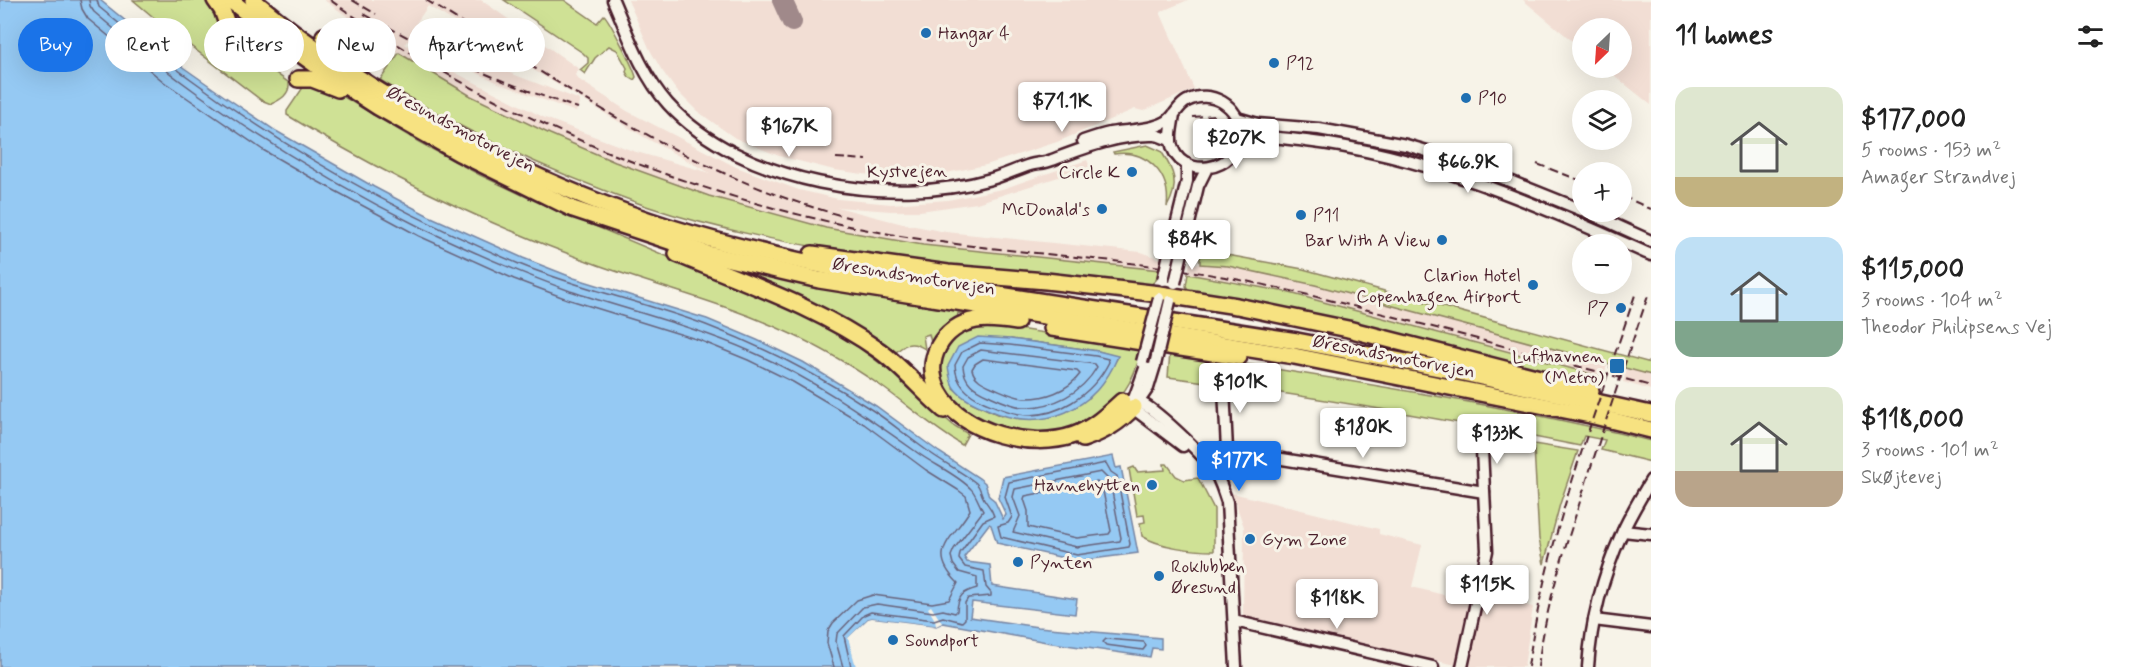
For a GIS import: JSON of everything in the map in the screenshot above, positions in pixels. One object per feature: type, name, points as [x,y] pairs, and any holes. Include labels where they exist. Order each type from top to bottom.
[{"type":"highway","points":[[215,0],[225,18]]},
{"type":"highway","name":"Øresundsmotorvejen","points":[[230,0],[296,51],[368,101],[459,153],[573,209],[708,255],[819,280],[1215,342],[1391,374],[1590,415],[1651,430]]},
{"type":"highway","name":"Øresundsmotorvejen","points":[[253,0],[368,83],[490,152],[538,176],[626,211],[730,245],[885,277],[1297,341],[1651,412]]},
{"type":"highway","points":[[360,72],[368,77],[368,83]]},
{"type":"highway","points":[[298,79],[312,79],[327,83],[350,96],[368,101]]},
{"type":"highway","points":[[573,209],[787,299],[831,320],[880,351],[958,421],[975,432],[997,441],[1032,447],[1069,443],[1111,427],[1123,419],[1132,403]]},
{"type":"highway","points":[[626,211],[798,252],[948,273],[1166,292],[1348,329],[1567,384],[1651,412]]},
{"type":"highway","points":[[1132,403],[1107,415],[1092,426],[1069,436],[1039,441],[1009,438],[982,428],[951,407],[935,384],[934,358],[943,339],[958,325],[980,319],[999,320],[1410,384],[1459,389]]},
{"type":"street","name":"Kystvejen","points":[[613,0],[644,68],[667,102],[696,130],[716,143],[757,163],[799,177],[839,186],[879,191],[922,190],[966,185],[991,179],[1095,145],[1126,138],[1155,135],[1171,140]]},
{"type":"street","points":[[1204,97],[1217,99],[1225,104],[1236,117],[1239,125],[1239,141],[1227,160],[1221,164],[1207,168],[1187,164],[1176,153],[1171,140],[1174,114],[1179,106],[1187,101],[1204,97]]},
{"type":"street","name":"Kystvejen","points":[[1032,165],[1041,158],[1108,133],[1148,128],[1166,123],[1174,114]]},
{"type":"street","points":[[1236,117],[1245,122],[1319,129],[1418,149],[1455,159],[1572,206]]},
{"type":"street","points":[[1239,141],[1253,136],[1267,136],[1327,143],[1425,166],[1497,190],[1651,255]]},
{"type":"street","points":[[1132,403],[1134,384],[1148,363],[1166,292],[1170,250],[1187,181],[1187,164]]},
{"type":"street","points":[[1132,403],[1152,379],[1148,363],[1152,327],[1182,253],[1198,186],[1207,168]]},
{"type":"street","points":[[1609,222],[1651,241]]},
{"type":"street","points":[[1224,388],[1227,450],[1484,492]]},
{"type":"street","points":[[1132,403],[1186,449],[1206,471],[1220,498],[1229,525],[1236,667]]},
{"type":"street","points":[[1462,667],[1487,551],[1481,430]]},
{"type":"street","points":[[1588,667],[1594,620],[1610,563],[1623,531],[1651,480]]},
{"type":"street","points":[[1623,531],[1651,534]]},
{"type":"street","points":[[1594,620],[1651,627]]},
{"type":"street","points":[[1234,621],[1433,667]]},
{"type":"shaded area","points":[[324,0],[481,0],[507,18],[448,18],[428,6],[420,18],[408,18],[408,41],[405,44],[408,46],[408,58],[396,51],[396,18],[349,18]]},
{"type":"shaded area","points":[[628,0],[1188,0],[1160,12],[1194,89],[1143,111],[1135,109],[1057,142],[986,165],[936,175],[870,175],[834,170],[779,156],[735,138],[697,111],[676,90],[661,69]]},
{"type":"shaded area","points":[[1523,0],[1651,0],[1651,105],[1617,78],[1632,78],[1632,18],[1572,18],[1572,41]]},
{"type":"shaded area","points":[[545,45],[579,69],[575,75],[578,79],[627,111],[736,167],[799,190],[838,199],[891,204],[948,200],[1002,189],[1087,160],[1090,167],[977,203],[920,211],[837,207],[946,232],[1141,252],[1164,260],[1160,270],[1148,270],[923,245],[826,228],[709,196],[615,162],[471,96],[431,72],[454,72],[545,118],[633,151],[710,173],[644,137],[537,72],[545,72]]},
{"type":"shaded area","points":[[475,72],[507,72],[580,100],[576,112]]},
{"type":"shaded area","points":[[1190,263],[1228,266],[1315,285],[1608,363],[1603,377],[1286,292],[1188,274]]},
{"type":"shaded area","points":[[1627,368],[1651,375],[1651,390],[1623,382]]},
{"type":"shaded area","points":[[1232,493],[1379,529],[1379,534],[1422,545],[1412,587],[1468,601],[1470,591],[1533,607],[1524,667],[1465,667],[1243,618],[1244,527]]},
{"type":"green space","points":[[133,0],[212,0],[221,18],[204,18],[204,56],[192,47],[192,18],[154,18]]},
{"type":"green space","points":[[504,0],[564,0],[597,23],[604,15],[621,44],[636,77],[634,80],[629,77],[626,72],[627,68],[617,50],[609,46],[595,58],[585,74],[580,70],[588,63],[588,58],[545,28],[545,18],[531,18]]},
{"type":"green space","points":[[399,53],[408,58],[408,72],[431,72],[471,96],[550,134],[615,162],[709,196],[826,228],[923,245],[1160,270],[1154,282],[1147,286],[1070,276],[948,266],[818,247],[702,223],[646,206],[577,180],[443,117],[380,80],[386,72],[396,72],[396,57]]},
{"type":"green space","points":[[224,72],[274,72],[289,83],[286,94],[281,99],[271,104],[261,100]]},
{"type":"green space","points":[[306,83],[334,91],[419,142],[533,200],[804,314],[857,346],[899,378],[953,425],[968,434],[962,445],[848,365],[767,323],[557,250],[438,198],[362,159],[287,115],[287,111]]},
{"type":"green space","points":[[1147,145],[1161,151],[1172,171],[1174,184],[1167,207],[1165,184],[1161,174],[1154,166],[1137,156],[1126,153],[1114,154],[1113,152]]},
{"type":"green space","points":[[1200,250],[1303,269],[1651,363],[1651,375],[1315,285],[1228,266],[1200,264]]},
{"type":"green space","points":[[710,262],[847,293],[987,316],[958,313],[957,319],[964,320],[933,351],[929,334],[923,336],[925,349],[911,344],[892,356]]},
{"type":"green space","points":[[1188,274],[1286,292],[1603,377],[1600,386],[1378,330],[1189,291],[1186,286]]},
{"type":"green space","points":[[992,325],[1142,348],[1135,372],[1125,390],[1111,405],[1083,423],[1066,430],[1038,435],[1020,434],[988,423],[965,411],[951,399],[941,382],[939,372],[942,353],[952,338],[972,328]],"holes":[[[1011,339],[1098,351],[1118,357],[1103,382],[1089,398],[1001,416],[971,402],[953,388]]]},
{"type":"green space","points":[[1170,352],[1411,392],[1592,427],[1651,441],[1651,462],[1601,450],[1605,440],[1584,436],[1580,446],[1374,408],[1168,377]]},
{"type":"green space","points":[[1521,442],[1578,451],[1560,504],[1544,564],[1539,539],[1534,447]]},
{"type":"green space","points":[[1164,464],[1167,464],[1176,476],[1184,480],[1198,478],[1214,509],[1214,551],[1167,546],[1142,536],[1140,523],[1145,522],[1144,515],[1137,516],[1129,469],[1134,467],[1137,472],[1165,470]]},
{"type":"water","points":[[0,0],[100,0],[122,18],[105,18],[105,72],[190,72],[276,131],[429,216],[574,278],[707,319],[803,362],[876,406],[979,478],[985,483],[989,496],[994,500],[1003,519],[1006,515],[998,498],[1003,477],[1113,456],[1116,468],[1121,467],[1138,553],[1077,561],[997,543],[989,524],[964,557],[967,562],[990,565],[992,586],[1077,599],[1075,614],[972,602],[970,617],[1038,627],[1161,638],[1161,649],[1152,648],[1150,657],[1052,643],[943,623],[936,626],[872,618],[868,619],[849,638],[857,667],[0,667]]},
{"type":"water","points":[[978,337],[1011,339],[1118,356],[1096,391],[1082,403],[1066,412],[1048,418],[1009,417],[970,401],[957,392],[952,383],[948,366],[958,347]]},
{"type":"pier","points":[[931,606],[942,623],[936,626],[928,608]]},
{"type":"pier","points":[[872,618],[936,626],[870,621],[853,639],[860,667],[856,667],[848,638],[868,619]]},
{"type":"taxiway","points":[[782,0],[792,22]]},
{"type":"railway","points":[[330,0],[396,44],[465,84],[536,120],[608,152],[682,180],[758,204],[835,223],[913,238],[1147,265],[1251,282],[1302,293],[1651,386]]},
{"type":"railway","points":[[352,0],[376,14]]},
{"type":"railway","points":[[426,0],[579,95],[684,154],[793,201],[851,218]]},
{"type":"railway","points":[[364,14],[468,66],[522,89],[578,108]]},
{"type":"railway","points":[[1193,117],[1214,115]]},
{"type":"railway","points":[[836,158],[867,160]]},
{"type":"railway","points":[[1537,164],[1572,177]]},
{"type":"railway","points":[[1632,200],[1651,209]]},
{"type":"railway","points":[[1528,667],[1536,619],[1559,524],[1636,292]]},
{"type":"railway","points":[[1538,667],[1549,606],[1560,567],[1603,428],[1648,296]]},
{"type":"place","name":"Hangar 4","points":[[926,33]]},
{"type":"place","name":"P12","points":[[1274,63]]},
{"type":"place","name":"P10","points":[[1466,98]]},
{"type":"place","name":"Circle K","points":[[1132,172]]},
{"type":"place","name":"McDonald's","points":[[1102,209]]},
{"type":"place","name":"P11","points":[[1301,215]]},
{"type":"place","name":"Bar With A View","points":[[1442,240]]},
{"type":"place","name":"Clarion Hotel Copenhagen Airport","points":[[1533,285]]},
{"type":"place","name":"P7","points":[[1621,308]]},
{"type":"place","name":"Lufthavnen (Metro)","points":[[1617,366]]},
{"type":"place","name":"Havnehytten","points":[[1152,485]]},
{"type":"place","name":"Gym Zone","points":[[1250,539]]},
{"type":"place","name":"Pynten","points":[[1018,562]]},
{"type":"place","name":"Roklubben Øresund","points":[[1159,576]]},
{"type":"place","name":"Soundport","points":[[893,640]]}]
